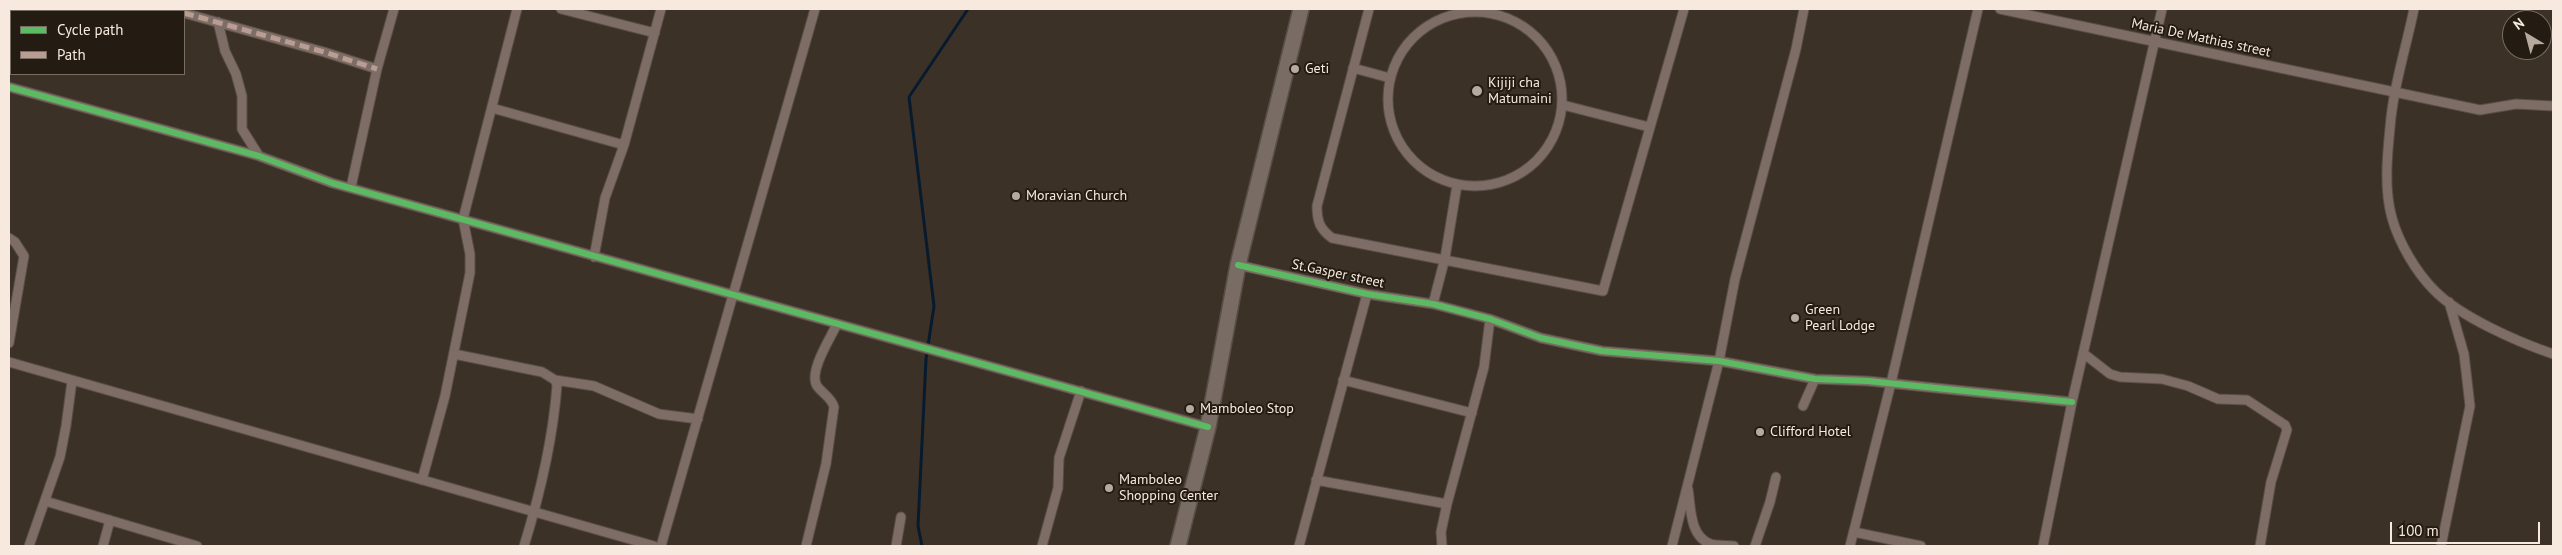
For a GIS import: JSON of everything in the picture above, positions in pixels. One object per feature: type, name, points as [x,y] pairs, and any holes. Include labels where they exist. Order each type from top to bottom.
[{"type":"highway","points":[[1178,546],[1208,427],[1238,265],[1302,9]]},
{"type":"street","points":[[351,187],[377,70],[394,9]]},
{"type":"street","points":[[422,480],[454,354],[470,274],[470,254],[464,219],[517,9]]},
{"type":"street","points":[[561,9],[655,33]]},
{"type":"street","points":[[594,257],[605,198],[624,145],[661,9]]},
{"type":"street","points":[[661,546],[815,9]]},
{"type":"street","points":[[1370,9],[1317,206],[1317,221],[1323,231],[1332,238],[1444,258],[1603,291],[1684,9]]},
{"type":"street","points":[[1672,546],[1719,361],[1735,279],[1796,49],[1804,9]]},
{"type":"street","points":[[1850,546],[1891,383],[1978,9]]},
{"type":"street","name":"Maria De Mathias street","points":[[2000,9],[2480,110],[2516,104],[2553,106]]},
{"type":"street","points":[[2043,546],[2072,402],[2162,9]]},
{"type":"street","points":[[2414,9],[2390,126],[2387,182],[2392,217],[2399,236],[2434,291],[2496,330],[2553,354]]},
{"type":"street","points":[[1477,12],[1500,15],[1522,25],[1540,40],[1553,59],[1561,81],[1563,105],[1555,134],[1539,159],[1515,177],[1487,186],[1457,186],[1438,179],[1420,169],[1406,155],[1395,138],[1389,118],[1387,98],[1390,78],[1398,56],[1413,38],[1439,20],[1453,14],[1477,12]]},
{"type":"street","points":[[185,13],[324,52],[377,70]]},
{"type":"street","points":[[218,22],[225,51],[236,74],[242,96],[242,129],[259,156]]},
{"type":"street","points":[[1353,68],[1390,78]]},
{"type":"street","points":[[9,87],[259,156],[332,184],[351,187],[935,353],[1081,391],[1208,427]]},
{"type":"street","points":[[1563,105],[1649,127]]},
{"type":"street","points":[[492,108],[624,145]]},
{"type":"street","points":[[1433,304],[1444,258],[1457,186]]},
{"type":"street","points":[[9,238],[15,242],[24,256],[9,343]]},
{"type":"street","name":"St.Gasper street","points":[[1238,265],[1366,294],[1433,304],[1490,319],[1541,338],[1602,351],[1719,361],[1815,379],[1891,383],[2072,402]]},
{"type":"street","points":[[1299,546],[1366,294]]},
{"type":"street","points":[[2441,546],[2470,406],[2464,354],[2449,302]]},
{"type":"street","points":[[1442,546],[1441,532],[1447,504],[1484,367],[1490,319]]},
{"type":"street","points":[[806,546],[826,464],[834,407],[818,387],[815,377],[818,363],[837,324]]},
{"type":"street","points":[[454,354],[542,372],[555,380],[594,386],[660,414],[698,419]]},
{"type":"street","points":[[2083,354],[2110,374],[2120,377],[2162,379],[2188,386],[2218,399],[2246,400],[2285,425],[2286,433],[2267,500],[2260,546]]},
{"type":"street","points":[[9,362],[654,546]]},
{"type":"street","points":[[1803,406],[1815,379]]},
{"type":"street","points":[[524,546],[534,512],[553,422],[557,385],[555,380]]},
{"type":"street","points":[[1343,380],[1472,413]]},
{"type":"street","points":[[29,546],[60,457],[72,381]]},
{"type":"street","points":[[1042,546],[1058,488],[1059,458],[1081,391]]},
{"type":"street","points":[[1754,546],[1770,502],[1776,477]]},
{"type":"street","points":[[1316,480],[1447,504]]},
{"type":"street","points":[[1687,484],[1693,523],[1701,537],[1710,544],[1734,546]]},
{"type":"street","points":[[45,501],[197,546]]},
{"type":"street","points":[[896,546],[901,517]]},
{"type":"street","points":[[103,546],[110,520]]},
{"type":"street","points":[[1854,532],[1921,546]]},
{"type":"waterway","points":[[922,546],[918,526],[926,359],[934,306],[909,97],[968,9]]},
{"type":"marked path","points":[[185,13],[324,52],[377,69]]},
{"type":"cycle path","points":[[9,87],[259,156],[332,183],[1208,427]]},
{"type":"cycle path","points":[[1238,265],[1367,294],[1433,304],[1490,319],[1541,338],[1602,351],[1719,361],[1815,379],[1868,381],[2072,402]]},
{"type":"place","name":"Geti","points":[[1295,69]]},
{"type":"place","name":"Kijiji cha Matumaini","points":[[1477,91]]},
{"type":"place","name":"Moravian Church","points":[[1016,196]]},
{"type":"place","name":"Green Pearl Lodge","points":[[1795,318]]},
{"type":"place","name":"Mamboleo Stop","points":[[1190,409]]},
{"type":"place","name":"Clifford Hotel","points":[[1760,432]]},
{"type":"place","name":"Mamboleo Shopping Center","points":[[1109,488]]}]
